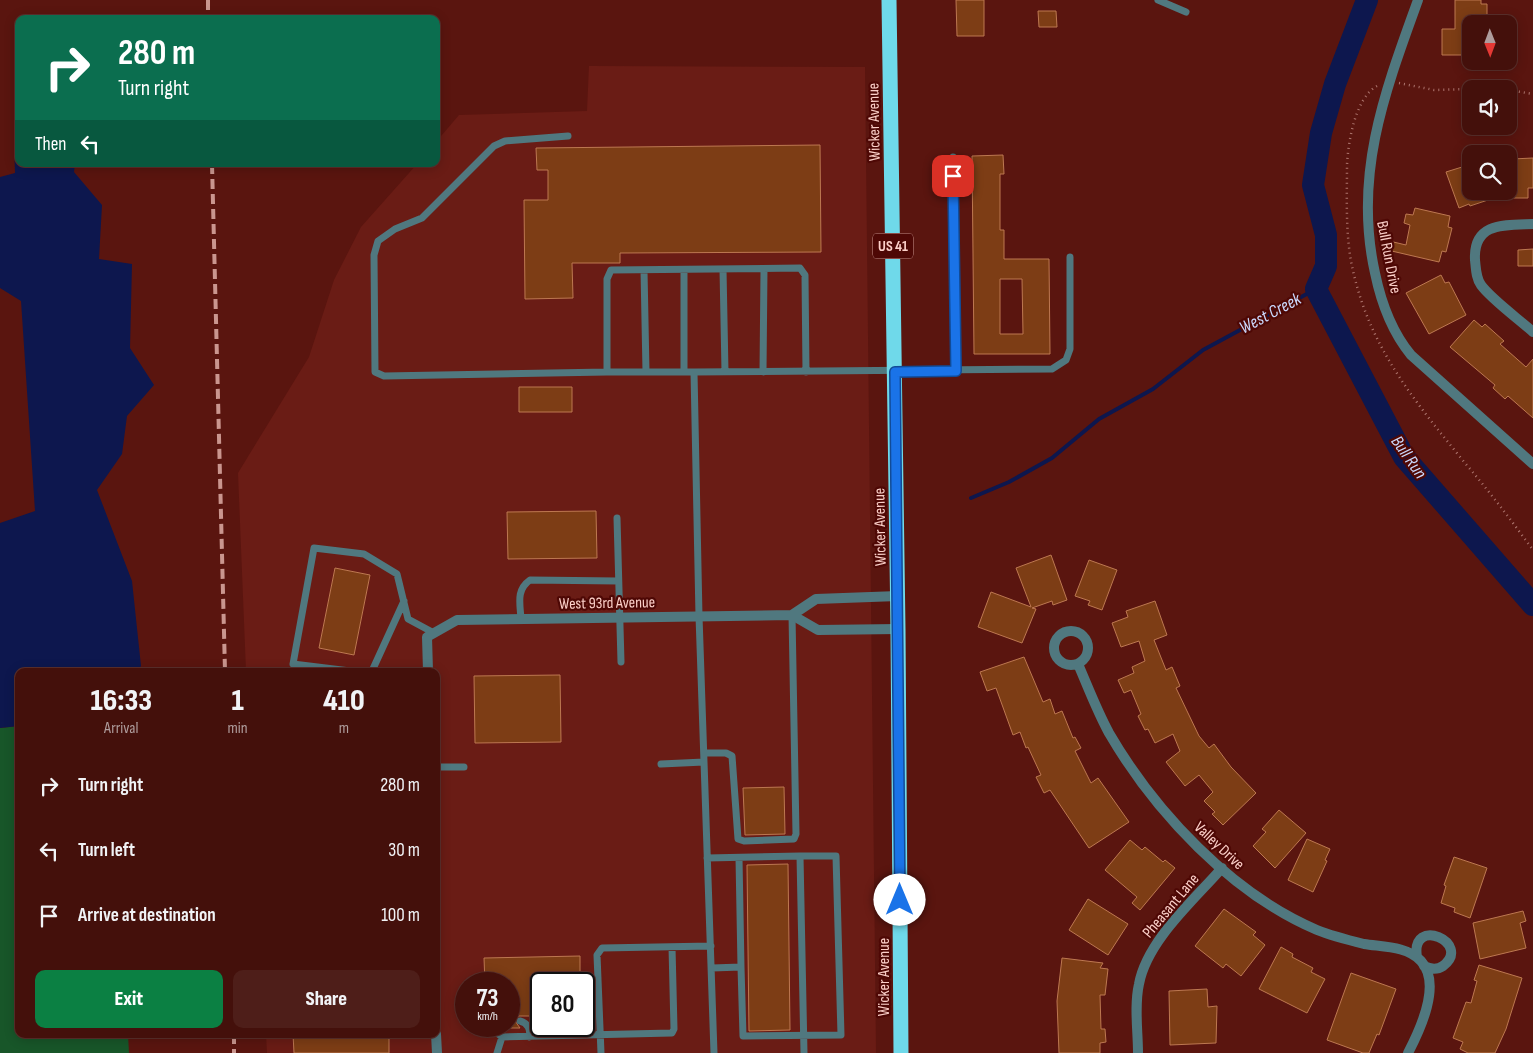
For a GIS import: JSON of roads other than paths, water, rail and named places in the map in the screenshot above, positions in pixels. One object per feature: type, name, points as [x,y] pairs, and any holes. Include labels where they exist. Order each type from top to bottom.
[{"type":"highway","name":"Wicker Avenue","points":[[889,0],[898,596],[901,1053]]},
{"type":"street","name":"Bull Run Drive","points":[[1418,0],[1387,84],[1371,156],[1366,211],[1369,245],[1377,282],[1388,314],[1402,344],[1411,355],[1531,460]]},
{"type":"street","points":[[1533,224],[1498,225],[1490,228],[1476,244],[1475,257],[1476,272],[1482,286],[1533,332]]},
{"type":"street","points":[[898,596],[816,599],[792,615],[818,630],[898,629]]},
{"type":"street","name":"West 93rd Avenue","points":[[430,635],[457,620],[792,615]]},
{"type":"street","points":[[428,668],[430,635]]},
{"type":"street","name":"Valley Drive","points":[[1078,664],[1109,732],[1146,789],[1193,842],[1222,868],[1257,896],[1304,924],[1349,940],[1408,951],[1417,957]]},
{"type":"street","name":"Pheasant Lane","points":[[1138,1053],[1137,997],[1148,955],[1161,937],[1222,868]]},
{"type":"street","points":[[1408,1053],[1421,1025],[1430,982],[1424,966],[1417,957],[1417,947],[1424,938],[1435,935],[1445,940],[1450,950],[1448,961],[1438,968],[1432,969],[1424,966]]},
{"type":"street","points":[[436,1038],[437,1053]]},
{"type":"lane","points":[[1158,0],[1186,12]]},
{"type":"lane","points":[[568,136],[505,141],[494,146],[422,218],[395,229],[378,241],[374,255],[375,372],[384,376],[607,372],[895,372],[1052,369],[1066,360],[1070,349],[1070,257]]},
{"type":"lane","points":[[953,157],[956,371]]},
{"type":"lane","points":[[607,372],[607,280],[611,270],[800,268],[805,275],[806,372]]},
{"type":"lane","points":[[723,269],[725,372]]},
{"type":"lane","points":[[763,372],[764,269]]},
{"type":"lane","points":[[644,270],[646,372]]},
{"type":"lane","points":[[684,270],[684,372]]},
{"type":"lane","points":[[694,372],[699,616],[714,1053]]},
{"type":"lane","points":[[617,518],[621,662]]},
{"type":"lane","points":[[326,668],[293,664],[314,548],[364,554],[398,574],[408,619],[430,635]]},
{"type":"lane","points":[[521,619],[520,592],[523,585],[530,580],[618,581]]},
{"type":"lane","points":[[373,668],[404,600]]},
{"type":"lane","points":[[704,753],[726,753],[732,756],[738,839],[744,841],[794,839],[796,834],[792,615]]},
{"type":"lane","points":[[661,764],[704,762]]},
{"type":"lane","points":[[440,767],[464,767]]},
{"type":"lane","points":[[800,856],[804,1053]]},
{"type":"lane","points":[[707,858],[836,856],[841,1035],[743,1036],[739,858]]},
{"type":"lane","points":[[601,1053],[597,955],[602,948],[711,946]]},
{"type":"lane","points":[[520,1037],[672,1033],[674,1029],[672,947]]},
{"type":"lane","points":[[712,968],[741,967]]},
{"type":"lane","points":[[520,1021],[529,1028],[529,1037]]},
{"type":"lane","points":[[497,1053],[502,1037]]},
{"type":"waterway","name":"Bull Run","points":[[1367,0],[1335,84],[1321,133],[1313,185],[1326,235],[1326,266],[1316,289],[1404,457],[1533,605]]},
{"type":"waterway","name":"West Creek","points":[[971,498],[1009,482],[1052,458],[1099,419],[1153,389],[1203,350],[1316,289]]},
{"type":"railway","points":[[208,0],[208,15]]},
{"type":"railway","points":[[212,167],[225,668]]},
{"type":"railway","points":[[234,1038],[234,1053]]}]
